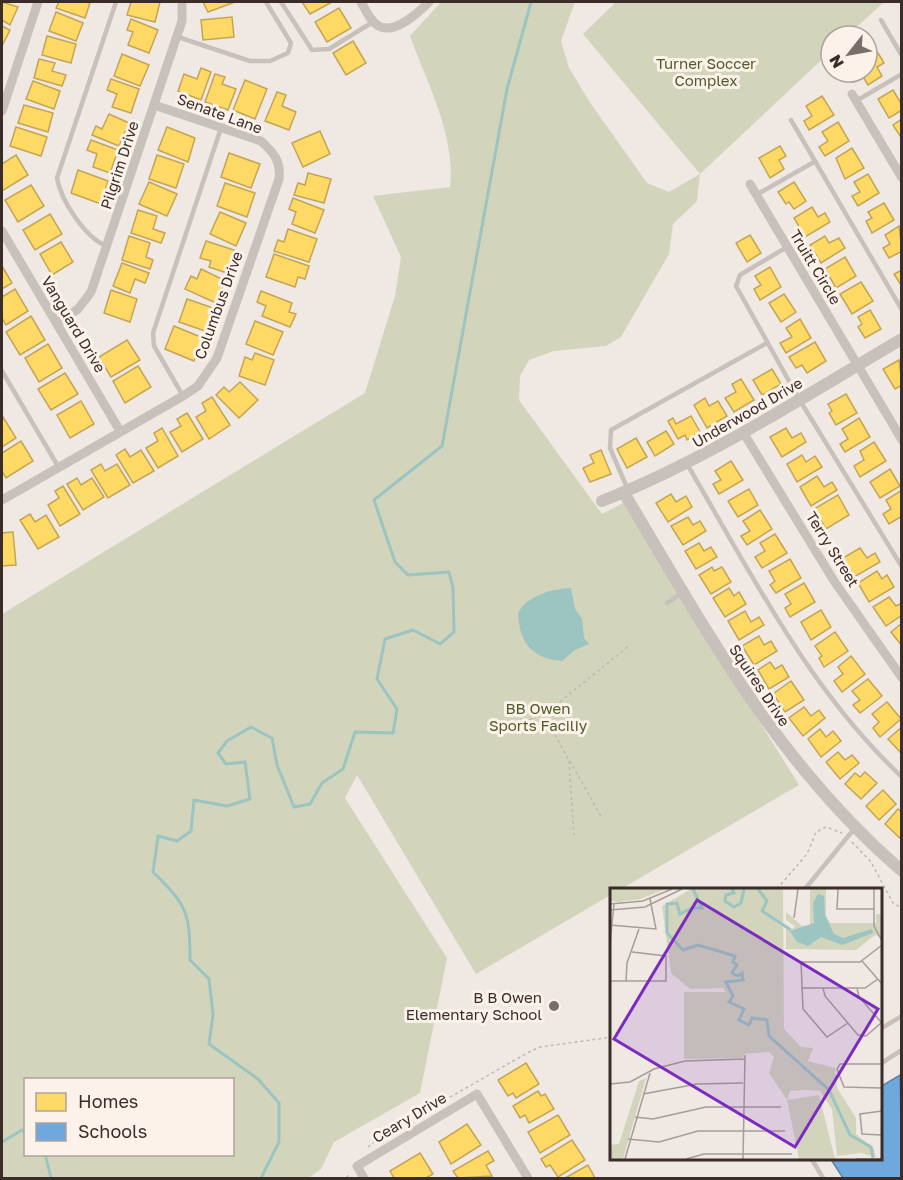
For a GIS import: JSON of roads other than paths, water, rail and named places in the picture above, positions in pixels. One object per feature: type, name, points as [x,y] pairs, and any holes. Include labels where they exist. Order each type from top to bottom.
[{"type":"street","points":[[2,111],[38,2]]},
{"type":"street","name":"Pilgrim Drive","points":[[57,324],[78,309],[91,292],[177,37],[182,21],[182,2]]},
{"type":"street","points":[[361,2],[373,22],[381,28],[392,28],[406,21],[429,2]]},
{"type":"street","points":[[854,98],[902,178]]},
{"type":"street","name":"Senate Lane","points":[[154,105],[261,141],[273,153]]},
{"type":"street","name":"Columbus Drive","points":[[2,500],[198,386],[217,358],[279,179],[280,165],[273,153]]},
{"type":"street","name":"Truitt Circle","points":[[750,184],[902,440]]},
{"type":"street","name":"Vanguard Drive","points":[[2,231],[120,431]]},
{"type":"street","name":"Underwood Drive","points":[[602,501],[687,464],[902,339]]},
{"type":"street","name":"Terry Street","points":[[743,432],[834,581],[902,678]]},
{"type":"street","name":"Squires Drive","points":[[626,492],[735,679],[769,728],[851,832],[902,871]]},
{"type":"street","name":"Ceary Drive","points":[[364,1179],[357,1166],[477,1094],[528,1179]]},
{"type":"lane","points":[[108,246],[87,234],[58,187],[57,178],[116,2]]},
{"type":"lane","points":[[177,37],[250,61],[270,61],[288,52],[291,43],[266,2]]},
{"type":"lane","points":[[281,2],[312,51],[329,49],[373,22]]},
{"type":"lane","points":[[880,20],[902,56]]},
{"type":"lane","points":[[854,98],[902,74]]},
{"type":"lane","points":[[791,120],[902,310]]},
{"type":"lane","points":[[183,396],[154,346],[153,333],[222,128]]},
{"type":"lane","points":[[756,195],[814,162]]},
{"type":"lane","points":[[787,247],[740,275],[736,280],[738,294],[902,567]]},
{"type":"lane","points":[[626,492],[610,448],[610,430],[767,343]]},
{"type":"lane","points":[[2,371],[59,468]]},
{"type":"lane","points":[[687,464],[815,676],[857,730],[902,777]]},
{"type":"lane","points":[[667,603],[683,592]]},
{"type":"lane","points":[[805,888],[851,832]]},
{"type":"lane","points":[[882,1028],[902,1016]]},
{"type":"lane","points":[[882,1063],[902,1050]]},
{"type":"lane","points":[[812,1159],[823,1179]]},
{"type":"water","points":[[571,588],[575,609],[582,619],[584,638],[589,644],[575,650],[562,661],[543,657],[535,653],[524,640],[518,613],[534,597]]},
{"type":"waterway","points":[[261,1178],[279,1142],[279,1103],[258,1079],[209,1044],[213,1015],[209,979],[190,960],[189,931],[180,902],[153,872],[158,836],[177,841],[191,831],[194,800],[227,806],[250,799],[245,762],[226,764],[218,753],[227,741],[251,727],[272,738],[277,765],[294,807],[310,804],[322,783],[343,769],[355,732],[393,733],[397,709],[377,679],[385,639],[413,630],[440,644],[454,632],[453,588],[449,572],[408,575],[395,562],[374,500],[442,446],[507,89],[531,2]]},
{"type":"waterway","points":[[2,1142],[22,1130],[24,1132]]},
{"type":"waterway","points":[[46,1156],[51,1178]]},
{"type":"place","name":"B B Owen Elementary School","points":[[554,1006]]},
{"type":"park label","name":"Turner Soccer Complex","points":[[706,72]]},
{"type":"park label","name":"BB Owen Sports Faciliy","points":[[538,716]]}]
